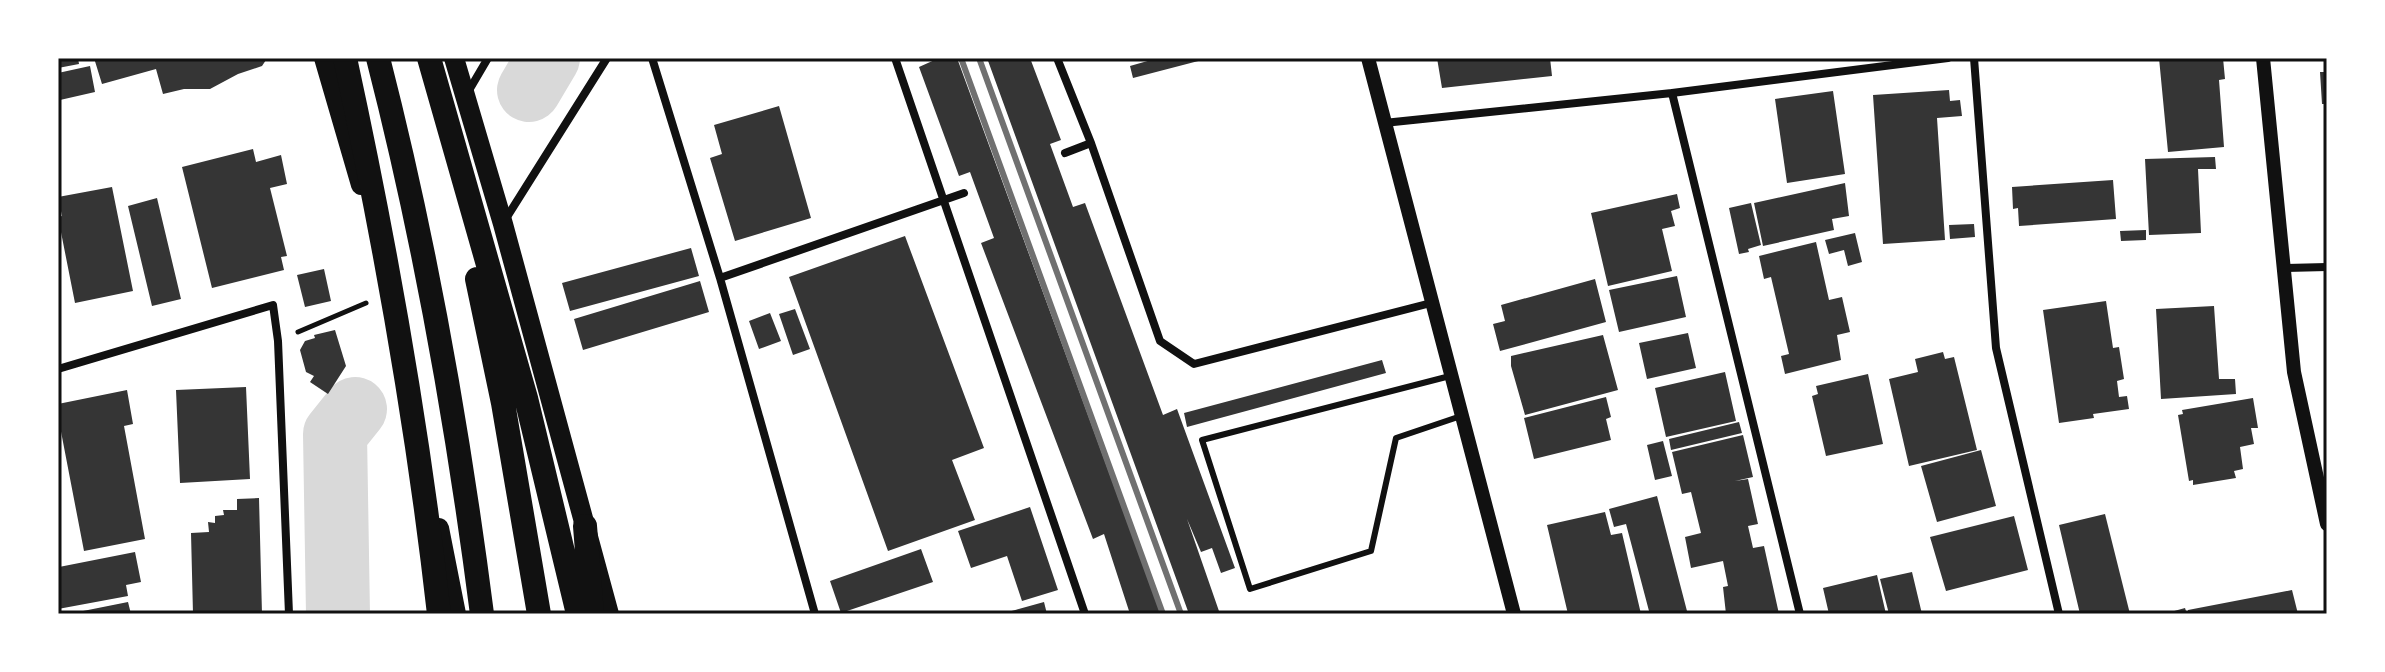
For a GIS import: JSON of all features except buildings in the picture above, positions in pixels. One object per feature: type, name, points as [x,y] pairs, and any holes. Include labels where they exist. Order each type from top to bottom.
[{"type":"highway","points":[[345,58],[385,254],[413,416],[439,614]]},
{"type":"highway","points":[[378,58],[435,315],[456,433],[482,614]]},
{"type":"highway","points":[[428,58],[503,403],[539,614]]},
{"type":"highway","points":[[428,58],[526,398],[578,614]]},
{"type":"highway","points":[[411,375],[422,614]]},
{"type":"highway","points":[[585,526],[592,614]]},
{"type":"main road","points":[[324,58],[411,375],[456,614]]},
{"type":"main road","points":[[454,58],[503,224],[609,614]]},
{"type":"street","points":[[465,96],[488,58]]},
{"type":"street","points":[[503,224],[607,58]]},
{"type":"street","points":[[652,58],[720,278],[815,614]]},
{"type":"street","points":[[895,58],[1085,614]]},
{"type":"street","points":[[1057,58],[1091,143],[1160,341],[1194,364],[1431,303]]},
{"type":"street","points":[[1368,58],[1514,614]]},
{"type":"street","points":[[1384,123],[1672,93],[1948,58]]},
{"type":"street","points":[[1974,58],[1996,348],[2059,614]]},
{"type":"street","points":[[2263,58],[2294,372],[2327,524]]},
{"type":"street","points":[[1672,93],[1800,614]]},
{"type":"street","points":[[1065,153],[1091,143]]},
{"type":"street","points":[[720,278],[964,193]]},
{"type":"street","points":[[2282,268],[2327,267]]},
{"type":"street","points":[[58,369],[273,305],[278,341],[289,614]]},
{"type":"lane","points":[[1450,376],[1202,440],[1250,589],[1371,551],[1396,438],[1461,416]]},
{"type":"path","points":[[278,341],[390,293]]},
{"type":"waterway","points":[[529,90],[548,58]]},
{"type":"waterway","points":[[338,614],[335,434],[355,409]]},
{"type":"railway","points":[[961,58],[1163,614]]},
{"type":"railway","points":[[979,58],[1181,614]]}]
